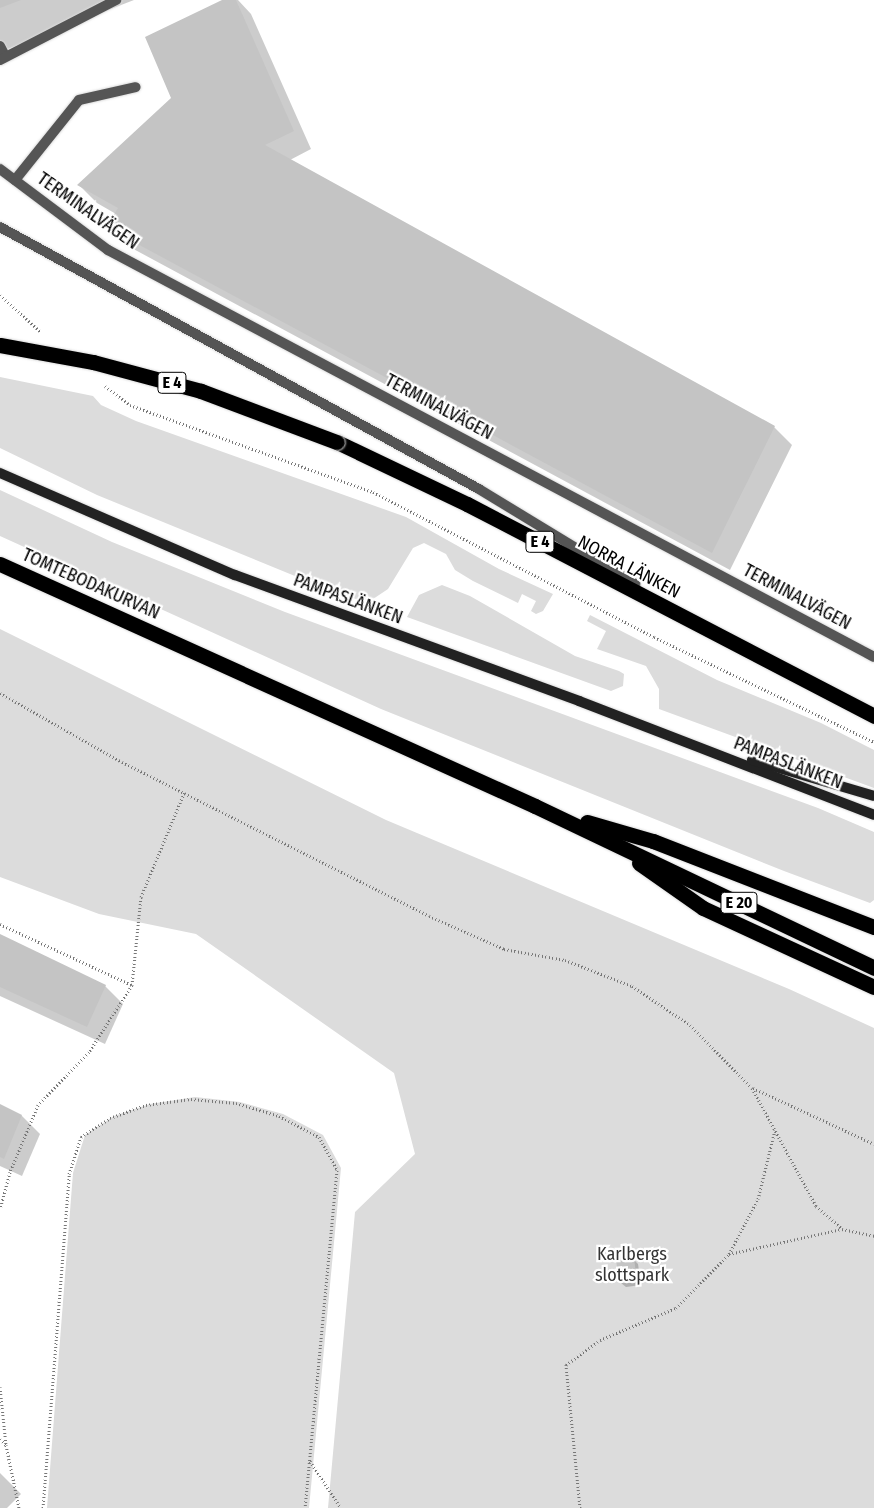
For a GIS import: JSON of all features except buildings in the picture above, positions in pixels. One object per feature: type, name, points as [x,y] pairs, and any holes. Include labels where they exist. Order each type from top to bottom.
[{"type":"highway","name":"NORRA LÄNKEN","points":[[0,345],[93,362],[201,391],[337,442],[476,508],[740,648],[874,716]]},
{"type":"highway","name":"TOMTEBODAKURVAN","points":[[0,564],[547,811]]},
{"type":"highway","name":"E 20","points":[[547,811],[874,968]]},
{"type":"highway","points":[[547,811],[653,841],[874,927]]},
{"type":"highway","points":[[603,838],[703,908],[874,987]]},
{"type":"main road","name":"PAMPASLÄNKEN","points":[[0,473],[235,575],[691,742],[874,815]]},
{"type":"main road","name":"PAMPASLÄNKEN","points":[[691,742],[874,796]]},
{"type":"street","points":[[0,46],[2,58],[116,0]]},
{"type":"street","points":[[16,180],[79,100],[136,87]]},
{"type":"street","name":"TERMINALVÄGEN","points":[[0,169],[108,250],[874,657]]},
{"type":"street","points":[[0,227],[479,489],[740,648]]},
{"type":"path","points":[[0,295],[46,337]]},
{"type":"path","points":[[98,382],[130,405],[372,492],[654,637],[874,742]]},
{"type":"path","points":[[0,693],[184,793],[429,916],[504,949],[565,960],[632,986],[690,1026],[752,1088],[816,1206],[842,1229]]},
{"type":"path","points":[[0,1209],[10,1172],[38,1105],[89,1052],[132,985],[141,897],[184,793]]},
{"type":"path","points":[[0,924],[132,985]]},
{"type":"path","points":[[752,1088],[874,1144]]},
{"type":"path","points":[[43,1508],[69,1174],[81,1137],[110,1118],[146,1105],[191,1099],[236,1103],[279,1116],[319,1137],[337,1170],[305,1508]]},
{"type":"path","points":[[580,1508],[566,1365],[600,1340],[676,1308],[729,1254],[758,1199],[775,1130]]},
{"type":"path","points":[[729,1254],[842,1229],[874,1236]]},
{"type":"path","points":[[0,1386],[6,1445],[20,1508]]},
{"type":"path","points":[[0,1439],[6,1445]]},
{"type":"path","points":[[310,1461],[341,1508]]},
{"type":"green space","points":[[0,377],[93,396],[101,405],[136,421],[406,517],[499,569],[553,594],[543,611],[536,614],[531,611],[536,601],[522,594],[518,603],[473,581],[455,570],[446,554],[424,543],[413,548],[388,589],[367,603],[312,583],[97,495],[0,448]]},
{"type":"green space","points":[[0,490],[112,542],[285,612],[818,808],[874,832],[874,900],[870,903],[784,871],[381,709],[0,536]]},
{"type":"green space","points":[[442,585],[470,596],[575,656],[619,671],[624,674],[623,686],[611,691],[407,617],[419,595]]},
{"type":"green space","points":[[590,615],[717,680],[821,723],[874,750],[874,788],[659,709],[659,689],[646,666],[597,649],[606,631],[587,621]]},
{"type":"green space","name":"Karlbergs slottspark","points":[[0,629],[386,820],[789,989],[874,1028],[874,1508],[328,1508],[355,1212],[415,1154],[394,1073],[196,934],[99,914],[0,877]]},
{"type":"green space","points":[[195,1097],[240,1102],[283,1114],[323,1135],[341,1168],[309,1508],[47,1508],[73,1173],[85,1135],[114,1116],[150,1104]]}]
